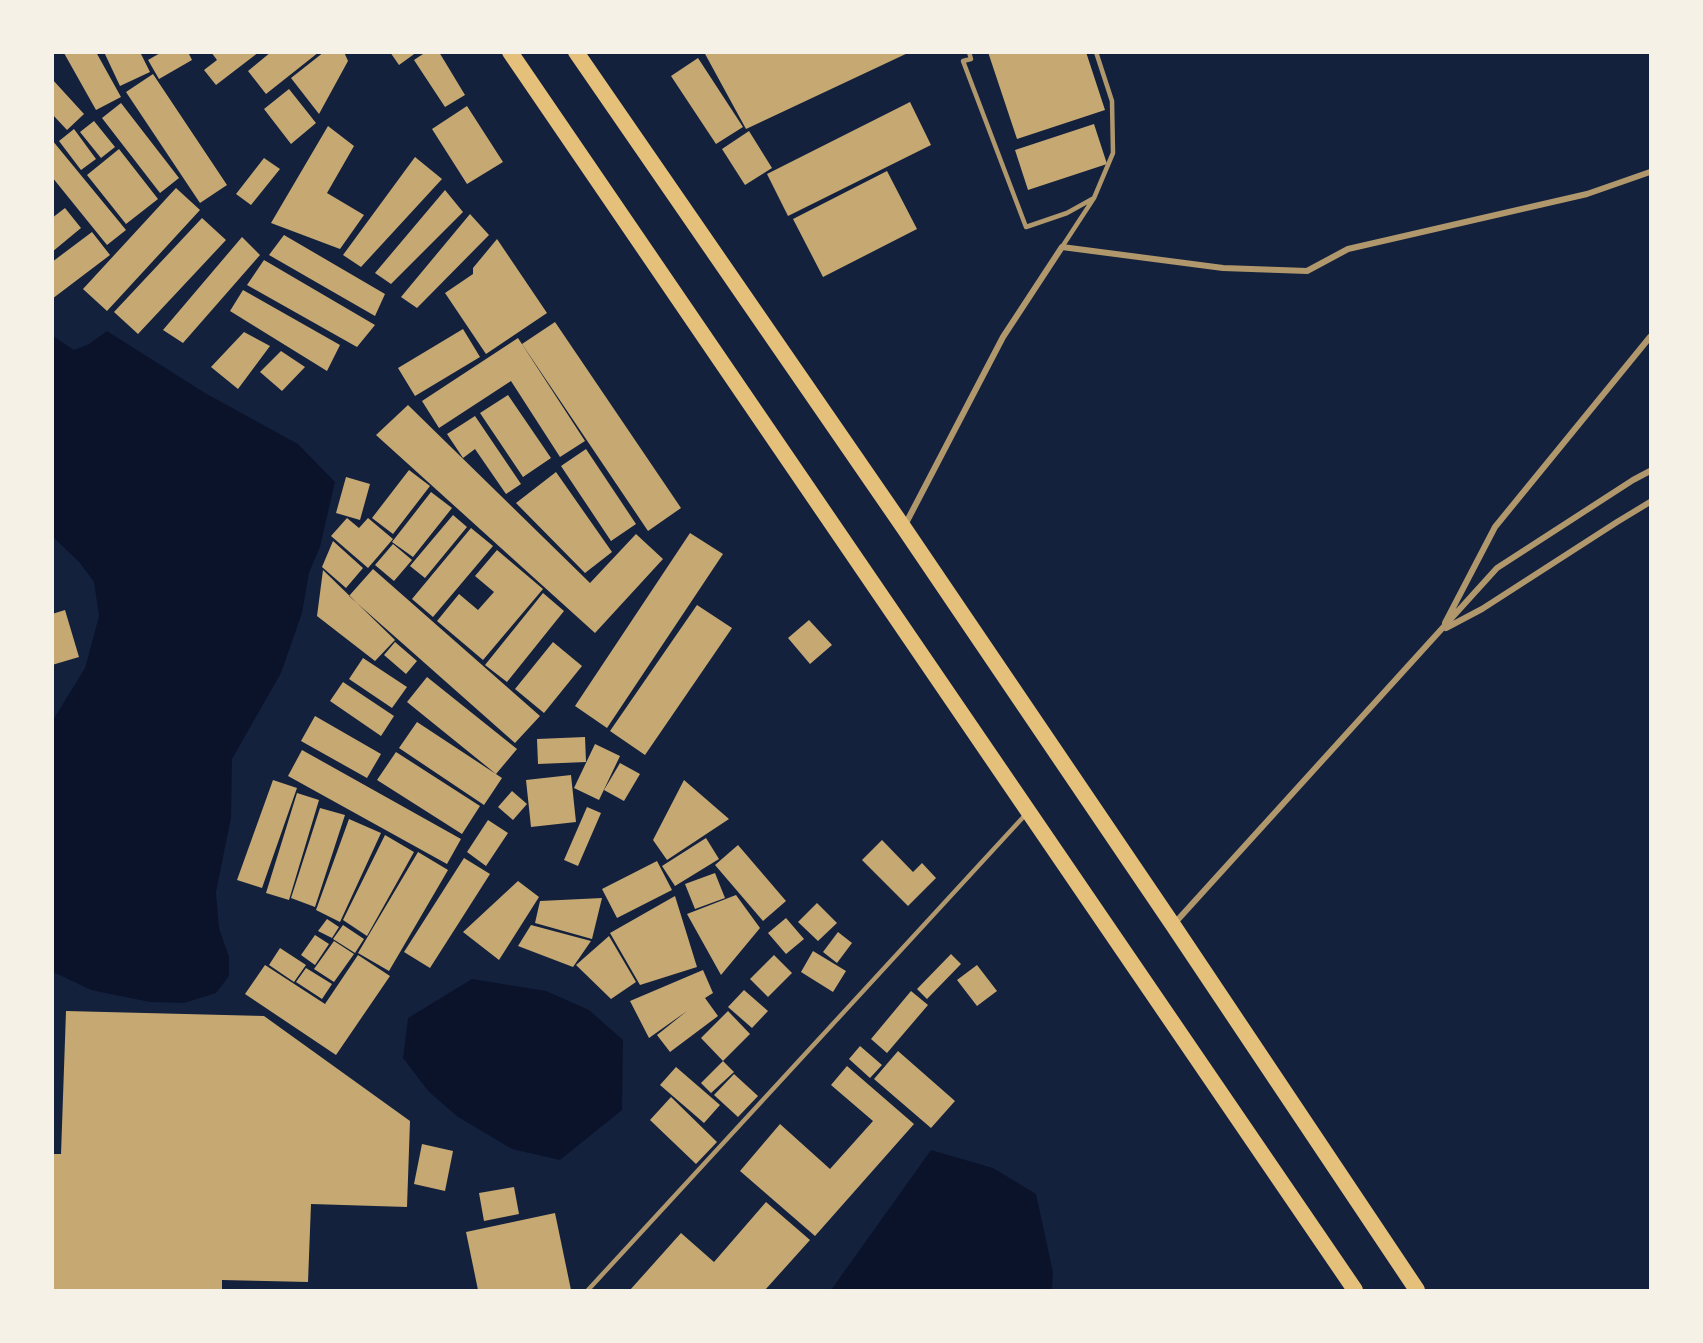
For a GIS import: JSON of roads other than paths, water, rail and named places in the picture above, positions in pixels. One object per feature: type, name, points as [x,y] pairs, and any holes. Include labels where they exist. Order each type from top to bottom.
[{"type":"highway","points":[[510,52],[1355,1290]]},
{"type":"highway","points":[[576,52],[1173,925],[1417,1290]]},
{"type":"street","points":[[903,528],[1003,337],[1062,247],[1223,268],[1307,271],[1348,249],[1587,194],[1650,172]]},
{"type":"street","points":[[1440,631],[1495,527],[1650,337]]},
{"type":"street","points":[[1173,925],[1497,568],[1650,471]]},
{"type":"street","points":[[1440,631],[1482,609],[1650,502]]},
{"type":"lane","points":[[969,52],[971,59],[963,60],[1026,227],[1067,213],[1094,198]]},
{"type":"lane","points":[[1062,247],[1094,198],[1113,153],[1112,101],[1096,52]]},
{"type":"lane","points":[[588,1290],[1029,811]]},
{"type":"water","points":[[107,331],[205,393],[298,444],[335,482],[320,547],[309,573],[302,613],[281,673],[232,759],[231,818],[216,892],[219,928],[229,957],[229,976],[216,993],[184,1003],[150,1002],[91,990],[53,972],[53,720],[85,668],[99,616],[94,582],[80,563],[53,537],[53,336],[74,350],[89,344]]},
{"type":"water","points":[[472,979],[546,991],[589,1010],[623,1040],[622,1110],[560,1160],[512,1149],[458,1117],[429,1092],[403,1058],[408,1018]]},
{"type":"water","points":[[931,1150],[993,1168],[1036,1194],[1053,1272],[1052,1290],[831,1290]]}]
